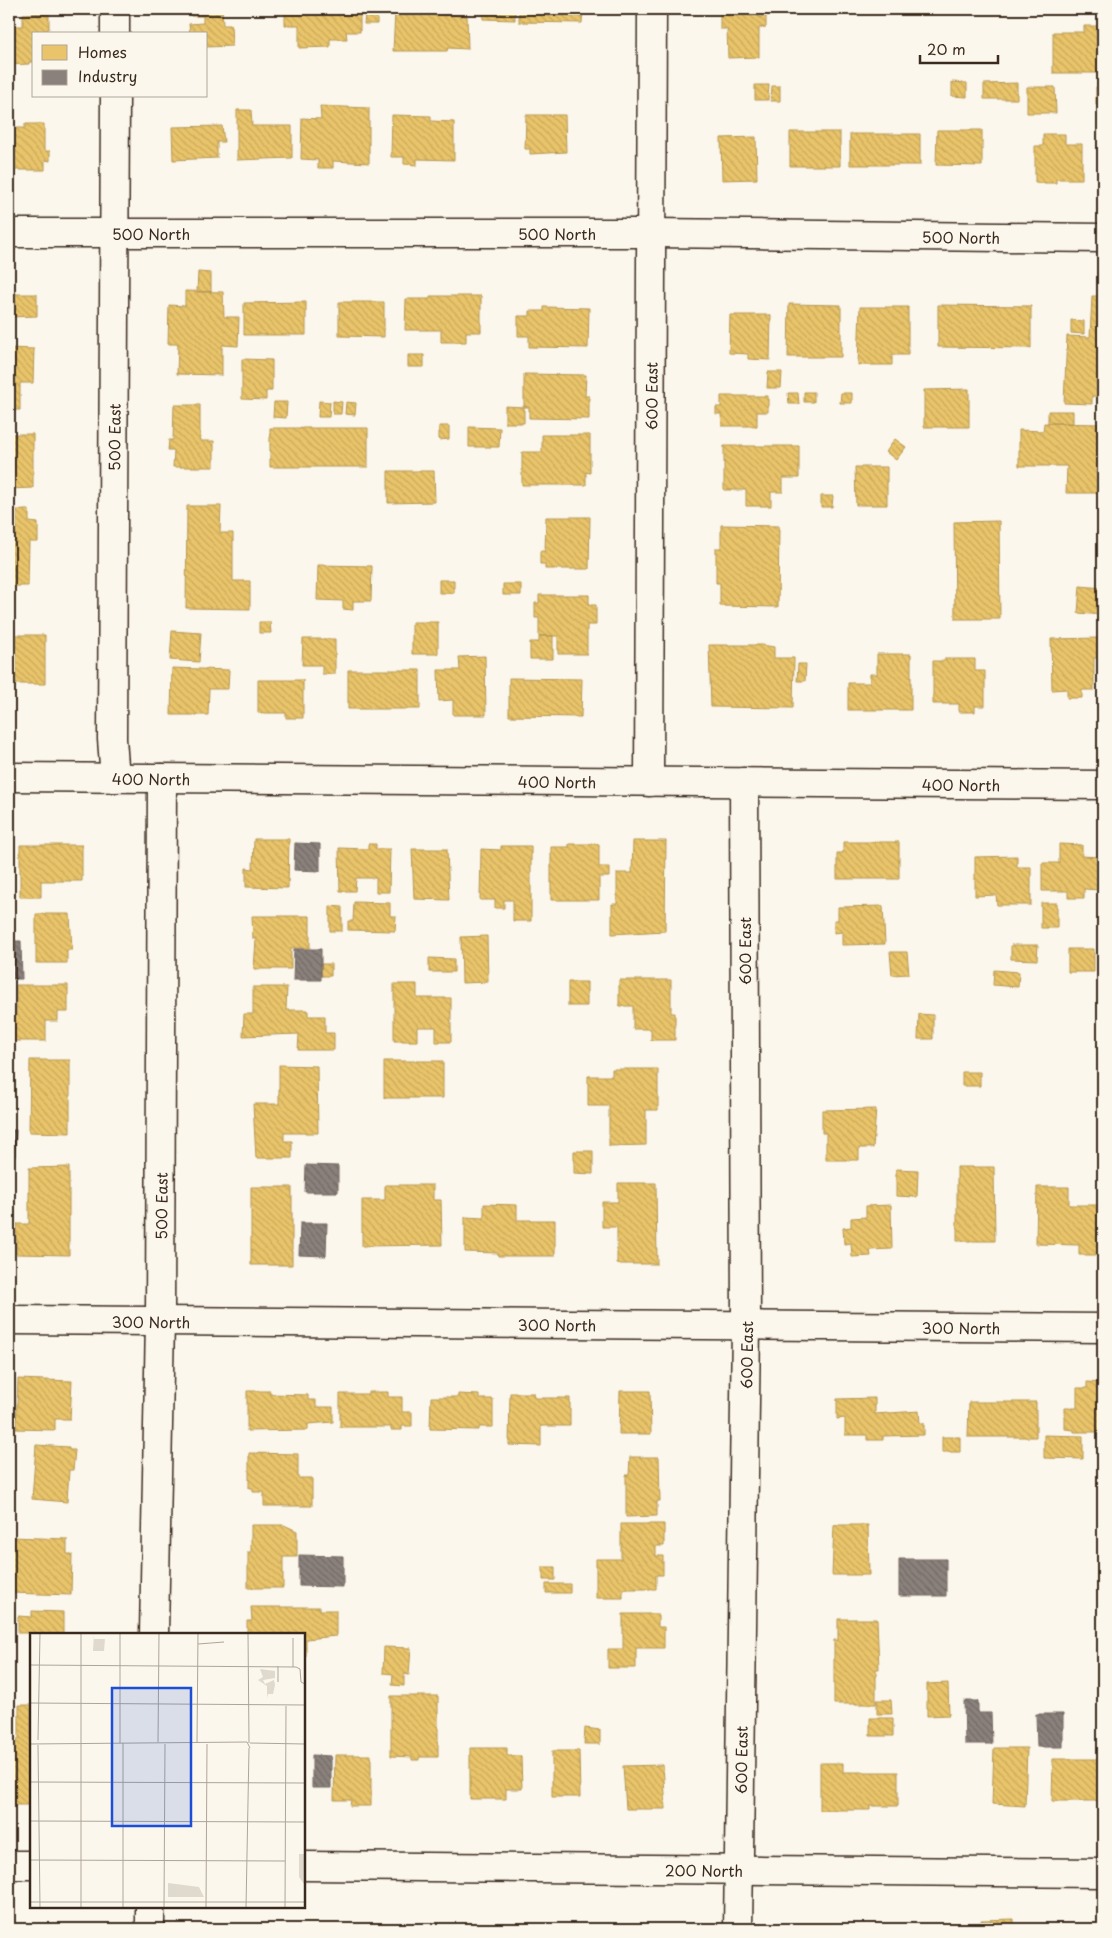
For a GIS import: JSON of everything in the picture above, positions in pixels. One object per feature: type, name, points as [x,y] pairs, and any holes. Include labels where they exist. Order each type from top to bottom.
[{"type":"street","points":[[115,32],[116,9]]},
{"type":"street","name":"600 East","points":[[649,782],[652,9]]},
{"type":"street","name":"500 East","points":[[115,98],[112,739],[115,778]]},
{"type":"street","name":"500 North","points":[[9,233],[651,233],[1103,238]]},
{"type":"street","name":"400 North","points":[[9,777],[1103,785]]},
{"type":"street","name":"500 East","points":[[154,1633],[160,1320],[162,778]]},
{"type":"street","name":"600 East","points":[[738,1929],[746,1326],[744,782]]},
{"type":"street","name":"300 North","points":[[9,1320],[1103,1328]]},
{"type":"street","points":[[9,1865],[30,1865]]},
{"type":"street","name":"200 North","points":[[305,1866],[1103,1873]]},
{"type":"street","points":[[150,1908],[150,1929]]},
{"type":"building: Homes","points":[[191,9],[222,9],[223,25],[231,25],[232,46],[208,47],[208,32],[190,32],[189,24],[203,23],[203,16],[191,16]]},
{"type":"building: Homes","points":[[285,9],[360,9],[360,32],[346,32],[347,39],[330,39],[330,47],[299,48],[299,25],[285,25]]},
{"type":"building: Homes","points":[[483,9],[515,9],[515,20],[483,19]]},
{"type":"building: Homes","points":[[519,9],[583,9],[582,23],[519,22]]},
{"type":"building: Homes","points":[[720,9],[759,9],[759,17],[766,16],[766,27],[759,28],[759,57],[728,58],[727,29],[720,29]]},
{"type":"building: Homes","points":[[395,12],[467,16],[468,49],[448,48],[447,51],[393,51]]},
{"type":"building: Homes","points":[[49,13],[49,29],[47,29],[47,32],[32,32],[32,62],[29,62],[29,64],[9,65],[9,26],[23,26],[23,14]]},
{"type":"building: Homes","points":[[365,14],[377,14],[377,24],[364,24]]},
{"type":"building: Homes","points":[[1084,26],[1099,26],[1099,32],[1103,32],[1103,73],[1053,73],[1053,32],[1084,32]]},
{"type":"building: Homes","points":[[952,82],[967,83],[967,97],[952,96]]},
{"type":"building: Homes","points":[[1017,83],[1017,99],[984,99],[984,84]]},
{"type":"building: Homes","points":[[755,85],[769,85],[768,100],[755,100]]},
{"type":"building: Homes","points":[[772,86],[780,86],[780,101],[771,101]]},
{"type":"building: Homes","points":[[1027,87],[1055,87],[1056,113],[1027,113]]},
{"type":"building: Homes","points":[[1096,87],[1103,87],[1103,105],[1096,105]]},
{"type":"building: Homes","points":[[320,106],[369,108],[369,163],[333,161],[333,168],[318,168],[318,160],[301,159],[302,118],[321,119]]},
{"type":"building: Homes","points":[[237,110],[251,110],[252,126],[292,126],[292,158],[237,160]]},
{"type":"building: Homes","points":[[392,115],[431,116],[431,121],[454,122],[454,160],[417,159],[417,165],[404,164],[404,157],[391,157]]},
{"type":"building: Homes","points":[[526,115],[565,115],[566,152],[530,154],[530,149],[525,149]]},
{"type":"building: Homes","points":[[1100,116],[1103,116],[1103,178],[1100,178]]},
{"type":"building: Homes","points":[[25,124],[44,124],[44,151],[50,151],[50,161],[45,160],[45,170],[12,170],[12,160],[9,160],[9,128],[25,128]]},
{"type":"building: Homes","points":[[222,126],[224,142],[217,142],[217,158],[173,160],[172,127]]},
{"type":"building: Homes","points":[[937,130],[982,130],[982,166],[936,165]]},
{"type":"building: Homes","points":[[790,132],[840,132],[840,166],[790,166]]},
{"type":"building: Homes","points":[[850,134],[920,134],[920,165],[850,165]]},
{"type":"building: Homes","points":[[1043,134],[1065,134],[1065,144],[1082,144],[1082,179],[1056,179],[1056,183],[1035,183],[1035,146],[1043,146]]},
{"type":"building: Homes","points":[[756,137],[757,179],[722,180],[721,138]]},
{"type":"building: Homes","points":[[198,272],[211,273],[211,292],[197,292]]},
{"type":"building: Homes","points":[[185,291],[223,292],[224,317],[239,317],[238,346],[222,345],[222,375],[177,374],[178,344],[168,344],[169,305],[185,306]]},
{"type":"building: Homes","points":[[9,294],[37,294],[37,316],[9,317]]},
{"type":"building: Homes","points":[[430,296],[481,296],[481,332],[466,332],[466,342],[441,342],[441,330],[405,330],[406,299],[430,299]]},
{"type":"building: Homes","points":[[1092,296],[1103,296],[1103,397],[1092,396],[1092,404],[1064,403],[1067,336],[1090,337]]},
{"type":"building: Homes","points":[[306,302],[306,335],[244,335],[244,303]]},
{"type":"building: Homes","points":[[339,302],[384,302],[384,337],[339,336]]},
{"type":"building: Homes","points":[[789,304],[841,305],[841,357],[788,357]]},
{"type":"building: Homes","points":[[938,305],[1031,306],[1031,348],[938,347]]},
{"type":"building: Homes","points":[[544,307],[589,308],[588,348],[529,347],[529,336],[518,336],[518,316],[530,316],[530,311],[544,311]]},
{"type":"building: Homes","points":[[860,307],[908,307],[908,355],[892,355],[892,365],[858,365]]},
{"type":"building: Homes","points":[[730,315],[771,315],[770,360],[748,359],[748,354],[729,353]]},
{"type":"building: Homes","points":[[1071,320],[1084,321],[1084,334],[1071,333]]},
{"type":"building: Homes","points":[[9,348],[34,349],[33,383],[20,383],[20,410],[9,410]]},
{"type":"building: Homes","points":[[408,355],[424,355],[424,367],[408,367]]},
{"type":"building: Homes","points":[[242,359],[272,360],[272,391],[266,391],[266,400],[242,399]]},
{"type":"building: Homes","points":[[768,372],[782,372],[781,388],[767,388]]},
{"type":"building: Homes","points":[[524,374],[586,375],[585,396],[589,396],[589,419],[529,418],[529,407],[524,407]]},
{"type":"building: Homes","points":[[969,389],[969,427],[924,427],[924,390]]},
{"type":"building: Homes","points":[[804,392],[814,392],[814,402],[804,402]]},
{"type":"building: Homes","points":[[788,393],[798,393],[799,404],[789,404]]},
{"type":"building: Homes","points":[[841,393],[852,393],[852,403],[840,403]]},
{"type":"building: Homes","points":[[721,396],[768,396],[768,412],[757,412],[757,426],[722,426],[721,414],[716,414],[716,407],[721,407]]},
{"type":"building: Homes","points":[[319,401],[330,402],[329,417],[318,417]]},
{"type":"building: Homes","points":[[333,401],[342,402],[341,414],[333,414]]},
{"type":"building: Homes","points":[[274,402],[287,402],[286,418],[273,417]]},
{"type":"building: Homes","points":[[346,402],[356,403],[355,415],[345,414]]},
{"type":"building: Homes","points":[[174,405],[200,405],[200,441],[214,441],[214,467],[173,467],[174,450],[168,450],[169,440],[173,440]]},
{"type":"building: Homes","points":[[505,406],[524,407],[524,423],[505,423]]},
{"type":"building: Homes","points":[[1048,411],[1073,411],[1073,423],[1048,423]]},
{"type":"building: Homes","points":[[1044,423],[1103,424],[1103,493],[1066,493],[1067,466],[1019,466],[1019,430],[1043,431]]},
{"type":"building: Homes","points":[[439,426],[449,426],[449,439],[439,440]]},
{"type":"building: Homes","points":[[469,427],[500,428],[499,447],[469,447]]},
{"type":"building: Homes","points":[[270,428],[368,428],[368,467],[270,467]]},
{"type":"building: Homes","points":[[9,434],[33,434],[33,488],[9,489]]},
{"type":"building: Homes","points":[[542,435],[590,435],[590,473],[586,472],[586,485],[522,485],[522,452],[542,452]]},
{"type":"building: Homes","points":[[895,439],[906,447],[896,460],[886,452]]},
{"type":"building: Homes","points":[[724,446],[799,446],[799,478],[783,478],[783,492],[771,492],[771,506],[746,506],[746,490],[724,490]]},
{"type":"building: Homes","points":[[855,467],[887,467],[887,505],[856,505]]},
{"type":"building: Homes","points":[[388,471],[434,471],[435,502],[388,503]]},
{"type":"building: Homes","points":[[821,496],[833,496],[832,507],[821,507]]},
{"type":"building: Homes","points":[[187,506],[221,506],[220,533],[233,533],[233,581],[250,581],[250,609],[186,608]]},
{"type":"building: Homes","points":[[9,510],[29,510],[29,522],[38,523],[38,542],[29,542],[28,586],[9,586]]},
{"type":"building: Homes","points":[[546,517],[590,517],[589,569],[545,569],[545,564],[540,564],[540,551],[545,551]]},
{"type":"building: Homes","points":[[999,521],[1000,619],[955,619],[954,522]]},
{"type":"building: Homes","points":[[721,525],[779,526],[778,607],[720,606],[720,583],[716,583],[716,548],[721,548]]},
{"type":"building: Homes","points":[[318,565],[372,566],[371,601],[353,601],[353,610],[343,609],[343,601],[317,600]]},
{"type":"building: Homes","points":[[439,580],[454,580],[454,593],[439,593]]},
{"type":"building: Homes","points":[[503,584],[521,584],[521,595],[503,595]]},
{"type":"building: Homes","points":[[1080,586],[1103,588],[1103,615],[1078,613]]},
{"type":"building: Homes","points":[[539,595],[589,595],[589,605],[596,605],[596,625],[587,625],[587,654],[558,654],[558,636],[539,636],[539,618],[535,618],[535,603],[539,603]]},
{"type":"building: Homes","points":[[259,622],[270,622],[271,633],[259,633]]},
{"type":"building: Homes","points":[[412,622],[438,622],[438,654],[412,654]]},
{"type":"building: Homes","points":[[172,631],[201,633],[199,662],[170,660]]},
{"type":"building: Homes","points":[[13,635],[45,635],[45,684],[9,684],[9,652],[14,652]]},
{"type":"building: Homes","points":[[539,636],[553,636],[553,659],[530,659],[530,642],[539,642]]},
{"type":"building: Homes","points":[[1099,638],[1099,658],[1094,658],[1094,690],[1082,690],[1082,698],[1067,698],[1067,689],[1052,690],[1051,639]]},
{"type":"building: Homes","points":[[303,639],[335,639],[335,674],[322,674],[322,665],[302,665]]},
{"type":"building: Homes","points":[[709,645],[762,645],[774,647],[774,658],[794,658],[793,708],[711,707]]},
{"type":"building: Homes","points":[[877,654],[911,654],[911,710],[848,710],[848,683],[870,683],[870,674],[877,674]]},
{"type":"building: Homes","points":[[485,656],[486,715],[453,715],[453,700],[439,701],[438,670],[460,670],[459,657]]},
{"type":"building: Homes","points":[[944,659],[975,659],[975,671],[985,671],[985,706],[975,706],[975,712],[959,712],[959,704],[933,704],[933,661],[944,661]]},
{"type":"building: Homes","points":[[798,664],[806,664],[805,681],[797,681]]},
{"type":"building: Homes","points":[[172,668],[229,670],[228,689],[209,689],[208,715],[171,715]]},
{"type":"building: Homes","points":[[348,670],[420,670],[420,709],[348,709]]},
{"type":"building: Homes","points":[[509,678],[582,679],[581,717],[509,716]]},
{"type":"building: Homes","points":[[258,680],[303,680],[303,718],[286,718],[286,713],[258,713]]},
{"type":"building: Homes","points":[[254,839],[289,839],[288,888],[246,887],[246,868],[253,869]]},
{"type":"building: Homes","points":[[633,841],[666,841],[665,931],[612,934],[612,904],[617,904],[617,873],[632,873]]},
{"type":"building: Homes","points":[[843,842],[899,842],[899,879],[837,879],[837,853],[843,853]]},
{"type":"building: Homes","points":[[368,844],[376,844],[376,849],[390,849],[389,892],[376,892],[376,878],[356,878],[355,891],[340,891],[339,848],[368,849]]},
{"type":"building: Homes","points":[[569,844],[599,844],[599,867],[609,867],[609,877],[599,877],[599,900],[551,900],[551,847],[569,847]]},
{"type":"building: Homes","points":[[1059,844],[1082,845],[1082,856],[1100,857],[1100,890],[1084,889],[1084,898],[1068,898],[1068,891],[1042,891],[1042,863],[1059,863]]},
{"type":"building: Homes","points":[[20,845],[82,845],[82,881],[41,881],[41,897],[20,897]]},
{"type":"building: Homes","points":[[501,846],[531,846],[531,921],[513,921],[513,900],[504,900],[504,908],[495,908],[495,900],[480,900],[481,849],[501,850]]},
{"type":"building: Homes","points":[[412,849],[447,849],[449,900],[414,899]]},
{"type":"building: Homes","points":[[1017,856],[1017,867],[1031,867],[1031,905],[997,905],[996,895],[975,896],[975,857]]},
{"type":"building: Homes","points":[[354,902],[390,903],[390,916],[396,916],[395,931],[348,930],[348,921],[353,921]]},
{"type":"building: Homes","points":[[1041,903],[1057,903],[1057,928],[1041,928]]},
{"type":"building: Homes","points":[[330,906],[342,907],[342,931],[330,931]]},
{"type":"building: Homes","points":[[883,906],[885,944],[842,945],[842,932],[834,933],[834,920],[838,920],[838,907]]},
{"type":"building: Homes","points":[[36,914],[70,914],[72,950],[67,950],[67,963],[36,963]]},
{"type":"building: Homes","points":[[252,916],[310,916],[310,948],[291,948],[291,969],[254,969],[256,939],[253,939]]},
{"type":"building: Homes","points":[[487,936],[488,982],[462,983],[461,937]]},
{"type":"building: Homes","points":[[1011,945],[1038,945],[1037,960],[1011,959]]},
{"type":"building: Homes","points":[[1068,949],[1094,949],[1094,972],[1068,972]]},
{"type":"building: Homes","points":[[890,952],[907,952],[909,974],[892,975]]},
{"type":"building: Homes","points":[[429,958],[454,959],[454,972],[429,972]]},
{"type":"building: Homes","points":[[321,964],[331,964],[331,976],[321,976]]},
{"type":"building: Homes","points":[[994,970],[1019,972],[1018,987],[993,985]]},
{"type":"building: Homes","points":[[619,980],[671,980],[671,1013],[675,1013],[675,1040],[651,1040],[651,1029],[633,1029],[633,1006],[619,1006]]},
{"type":"building: Homes","points":[[568,982],[587,982],[587,1006],[568,1006]]},
{"type":"building: Homes","points":[[394,984],[417,984],[417,998],[451,998],[451,1042],[436,1042],[436,1027],[417,1027],[417,1041],[394,1041]]},
{"type":"building: Homes","points":[[16,985],[68,985],[68,1012],[58,1012],[58,1021],[46,1021],[46,1041],[9,1041],[9,1016],[16,1016]]},
{"type":"building: Homes","points":[[253,987],[287,987],[286,1010],[308,1010],[308,1016],[325,1016],[325,1033],[334,1033],[334,1050],[298,1050],[299,1034],[243,1036],[244,1014],[253,1014]]},
{"type":"building: Homes","points":[[919,1014],[933,1015],[933,1039],[918,1039]]},
{"type":"building: Homes","points":[[30,1060],[70,1060],[70,1133],[29,1132]]},
{"type":"building: Homes","points":[[384,1061],[443,1061],[443,1098],[384,1098]]},
{"type":"building: Homes","points":[[279,1065],[317,1066],[318,1133],[284,1133],[284,1141],[292,1141],[292,1158],[256,1158],[253,1104],[279,1104]]},
{"type":"building: Homes","points":[[612,1069],[658,1069],[658,1110],[646,1110],[646,1145],[609,1146],[609,1106],[588,1106],[588,1076],[612,1076]]},
{"type":"building: Homes","points":[[962,1072],[980,1072],[980,1086],[962,1086]]},
{"type":"building: Homes","points":[[876,1109],[873,1148],[859,1148],[859,1160],[826,1160],[826,1133],[822,1133],[822,1110]]},
{"type":"building: Homes","points":[[574,1151],[593,1151],[593,1174],[574,1173]]},
{"type":"building: Homes","points":[[69,1167],[69,1255],[16,1254],[16,1224],[29,1224],[29,1168]]},
{"type":"building: Homes","points":[[957,1167],[994,1167],[995,1241],[957,1241]]},
{"type":"building: Homes","points":[[896,1169],[918,1170],[917,1197],[896,1196]]},
{"type":"building: Homes","points":[[618,1183],[656,1183],[657,1264],[617,1264],[617,1227],[602,1227],[602,1202],[618,1202]]},
{"type":"building: Homes","points":[[385,1185],[433,1185],[433,1200],[441,1200],[442,1245],[362,1246],[362,1200],[385,1200]]},
{"type":"building: Homes","points":[[251,1187],[292,1187],[292,1265],[251,1265]]},
{"type":"building: Homes","points":[[1037,1187],[1069,1187],[1069,1205],[1100,1205],[1100,1255],[1079,1255],[1079,1245],[1036,1244]]},
{"type":"building: Homes","points":[[484,1204],[517,1205],[517,1220],[555,1220],[555,1256],[498,1256],[498,1253],[465,1252],[465,1217],[484,1218]]},
{"type":"building: Homes","points":[[891,1205],[892,1249],[870,1250],[871,1256],[852,1257],[851,1243],[844,1244],[843,1228],[851,1227],[851,1218],[866,1217],[866,1206]]},
{"type":"building: Homes","points":[[18,1379],[72,1381],[70,1419],[55,1419],[55,1430],[16,1429]]},
{"type":"building: Homes","points":[[1087,1382],[1103,1383],[1103,1432],[1074,1432],[1074,1430],[1065,1429],[1065,1408],[1077,1408],[1077,1388],[1087,1388]]},
{"type":"building: Homes","points":[[247,1391],[270,1391],[270,1394],[308,1395],[308,1400],[316,1400],[316,1407],[333,1407],[333,1422],[308,1424],[308,1430],[247,1431]]},
{"type":"building: Homes","points":[[620,1391],[650,1391],[651,1434],[619,1434]]},
{"type":"building: Homes","points":[[368,1392],[388,1392],[388,1397],[402,1397],[402,1412],[412,1412],[412,1426],[402,1426],[402,1430],[391,1430],[391,1427],[340,1427],[340,1394],[368,1394]]},
{"type":"building: Homes","points":[[510,1393],[534,1393],[534,1398],[570,1398],[570,1426],[541,1426],[541,1446],[509,1445]]},
{"type":"building: Homes","points":[[458,1394],[479,1395],[479,1399],[493,1399],[493,1427],[479,1427],[479,1430],[430,1429],[431,1397],[458,1397]]},
{"type":"building: Homes","points":[[875,1398],[875,1414],[919,1411],[920,1423],[924,1423],[924,1435],[883,1436],[883,1440],[867,1440],[867,1435],[845,1435],[845,1418],[837,1419],[837,1399]]},
{"type":"building: Homes","points":[[969,1402],[1036,1402],[1036,1437],[968,1437]]},
{"type":"building: Homes","points":[[1044,1435],[1083,1436],[1083,1459],[1044,1458]]},
{"type":"building: Homes","points":[[942,1437],[960,1437],[960,1452],[942,1452]]},
{"type":"building: Homes","points":[[36,1445],[69,1447],[69,1450],[75,1450],[73,1470],[69,1470],[67,1502],[32,1499]]},
{"type":"building: Homes","points":[[249,1453],[298,1454],[298,1478],[312,1478],[312,1506],[264,1506],[264,1492],[253,1492],[253,1488],[249,1488]]},
{"type":"building: Homes","points":[[630,1457],[659,1457],[660,1501],[657,1501],[657,1516],[626,1517],[626,1475],[629,1475]]},
{"type":"building: Homes","points":[[621,1524],[664,1524],[664,1546],[656,1546],[656,1556],[663,1556],[663,1575],[656,1575],[656,1589],[623,1589],[623,1598],[596,1598],[596,1559],[621,1559]]},
{"type":"building: Homes","points":[[251,1525],[284,1525],[297,1531],[297,1557],[283,1557],[283,1588],[248,1588],[248,1552],[251,1552]]},
{"type":"building: Homes","points":[[834,1525],[868,1525],[869,1575],[832,1575]]},
{"type":"building: Homes","points":[[11,1537],[67,1539],[67,1554],[72,1554],[71,1595],[9,1593],[9,1547],[11,1547]]},
{"type":"building: Homes","points":[[543,1567],[555,1567],[555,1580],[543,1580]]},
{"type":"building: Homes","points":[[546,1584],[570,1584],[570,1593],[546,1593]]},
{"type":"building: Homes","points":[[1100,1603],[1103,1603],[1103,1619],[1100,1619]]},
{"type":"building: Homes","points":[[251,1607],[320,1607],[320,1610],[336,1610],[336,1636],[306,1639],[305,1656],[305,1633],[247,1633],[247,1621],[252,1621]]},
{"type":"building: Homes","points":[[32,1611],[63,1612],[63,1633],[18,1633],[18,1616],[32,1617]]},
{"type":"building: Homes","points":[[623,1614],[658,1614],[658,1627],[664,1627],[664,1648],[636,1648],[636,1668],[608,1668],[608,1649],[623,1649]]},
{"type":"building: Homes","points":[[838,1619],[877,1619],[879,1669],[876,1669],[876,1704],[834,1704],[834,1640],[838,1640]]},
{"type":"building: Homes","points":[[384,1647],[411,1648],[409,1675],[404,1674],[404,1686],[392,1685],[393,1674],[383,1673]]},
{"type":"building: Homes","points":[[948,1683],[949,1715],[927,1716],[927,1684]]},
{"type":"building: Homes","points":[[391,1696],[438,1696],[438,1757],[419,1757],[419,1760],[412,1760],[412,1757],[391,1756]]},
{"type":"building: Homes","points":[[877,1700],[891,1700],[892,1714],[877,1714]]},
{"type":"building: Homes","points":[[19,1705],[30,1705],[30,1805],[11,1805],[9,1739],[19,1739]]},
{"type":"building: Homes","points":[[870,1718],[893,1718],[893,1736],[870,1736]]},
{"type":"building: Homes","points":[[585,1728],[600,1730],[600,1744],[584,1744]]},
{"type":"building: Homes","points":[[470,1748],[507,1748],[507,1756],[521,1756],[522,1789],[506,1789],[506,1799],[470,1799]]},
{"type":"building: Homes","points":[[994,1748],[1027,1748],[1025,1806],[992,1804]]},
{"type":"building: Homes","points":[[552,1751],[579,1751],[580,1797],[552,1797]]},
{"type":"building: Homes","points":[[335,1755],[371,1755],[371,1806],[350,1806],[351,1800],[334,1800]]},
{"type":"building: Homes","points":[[1053,1759],[1103,1759],[1103,1801],[1052,1801]]},
{"type":"building: Homes","points":[[820,1763],[843,1763],[843,1772],[898,1772],[898,1806],[870,1806],[870,1810],[820,1810]]},
{"type":"building: Homes","points":[[663,1765],[666,1809],[626,1809],[623,1766]]},
{"type":"building: Homes","points":[[1014,1919],[1014,1929],[982,1929],[981,1920]]},
{"type":"building: Homes","points":[[648,1928],[648,1929],[617,1929]]},
{"type":"building: Industry","points":[[295,843],[320,844],[320,871],[294,870]]},
{"type":"building: Industry","points":[[9,941],[21,941],[22,979],[9,979]]},
{"type":"building: Industry","points":[[294,949],[321,949],[321,980],[293,980]]},
{"type":"building: Industry","points":[[9,1130],[16,1130],[15,1157],[9,1157]]},
{"type":"building: Industry","points":[[306,1165],[338,1166],[338,1192],[305,1192]]},
{"type":"building: Industry","points":[[300,1223],[327,1223],[326,1256],[299,1255]]},
{"type":"building: Industry","points":[[10,1490],[10,1516],[9,1516]]},
{"type":"building: Industry","points":[[299,1555],[343,1556],[343,1587],[299,1586]]},
{"type":"building: Industry","points":[[899,1559],[946,1559],[946,1596],[899,1596]]},
{"type":"building: Industry","points":[[964,1701],[978,1701],[978,1713],[991,1713],[992,1744],[965,1744]]},
{"type":"building: Industry","points":[[1036,1714],[1063,1714],[1063,1747],[1037,1747]]},
{"type":"building: Industry","points":[[312,1755],[331,1756],[331,1788],[312,1788]]}]
